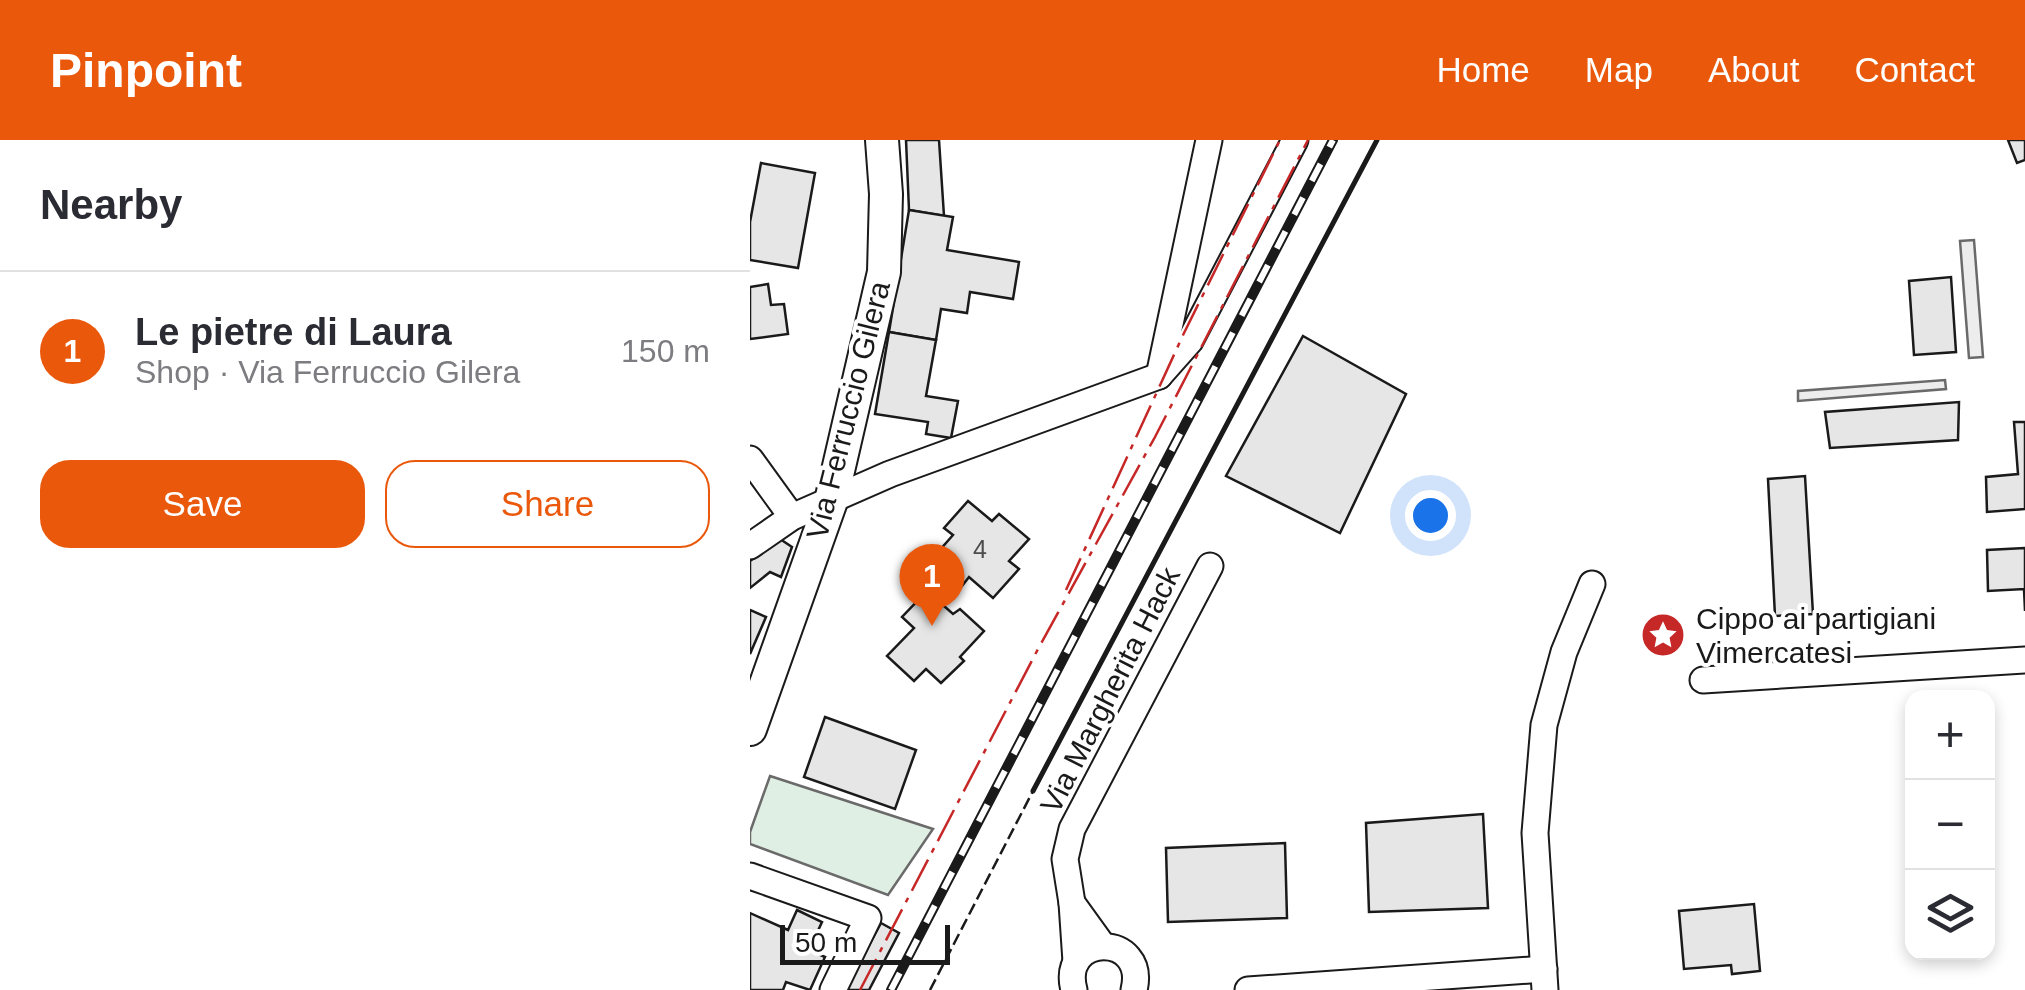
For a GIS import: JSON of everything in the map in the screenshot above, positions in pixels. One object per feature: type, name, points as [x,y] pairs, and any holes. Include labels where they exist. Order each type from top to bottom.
[{"type":"main road","name":"Via Ferruccio Gilera","points":[[750,729],[831,501],[884,272],[886,194],[882,140]]},
{"type":"street","points":[[1159,376],[1209,140]]},
{"type":"street","points":[[750,546],[792,517],[908,468],[1159,376],[1190,342],[1295,140]]},
{"type":"street","points":[[750,459],[792,517]]},
{"type":"street","name":"Via Margherita Hack","points":[[1074,990],[1072,903],[1065,860],[1072,829],[1210,566]]},
{"type":"street","points":[[1248,990],[1544,979],[1535,833],[1544,725],[1564,652],[1592,584]]},
{"type":"street","points":[[1703,680],[2025,660]]},
{"type":"street","points":[[750,876],[868,918],[833,990]]},
{"type":"street","points":[[1072,903],[1104,946]]},
{"type":"street","points":[[1076,962],[1093,948],[1113,947],[1128,957],[1141,987]]},
{"type":"green space","points":[[770,776],[933,829],[888,895],[750,844],[750,832]]},
{"type":"shaded area","points":[[1974,240],[1983,357],[1969,358],[1960,241]]},
{"type":"shaded area","points":[[1945,380],[1946,389],[1798,401],[1798,391]]},
{"type":"building","points":[[906,140],[939,140],[944,216],[909,210]]},
{"type":"building","points":[[2008,140],[2025,140],[2025,160],[2017,163]]},
{"type":"building","points":[[761,163],[815,173],[798,268],[750,260],[750,222]]},
{"type":"building","points":[[909,210],[953,217],[947,250],[1019,262],[1013,299],[970,292],[967,313],[941,309],[936,340],[889,332]]},
{"type":"building","points":[[1951,277],[1956,352],[1914,355],[1909,281]]},
{"type":"building","points":[[768,284],[771,305],[784,304],[788,334],[750,339],[750,287]]},
{"type":"building","points":[[889,332],[936,340],[926,396],[958,401],[951,438],[926,434],[928,422],[875,414]]},
{"type":"building","points":[[1303,336],[1406,394],[1340,533],[1226,476]]},
{"type":"building","points":[[1959,402],[1958,440],[1830,448],[1825,412]]},
{"type":"building","points":[[2014,422],[2025,422],[2025,509],[1987,512],[1986,477],[2018,474]]},
{"type":"building","points":[[1805,476],[1813,614],[1775,616],[1768,479]]},
{"type":"building","points":[[968,501],[992,521],[999,514],[1029,539],[1009,561],[1019,569],[993,598],[969,577],[962,586],[932,559],[953,535],[944,528]]},
{"type":"building","points":[[780,539],[792,547],[781,577],[770,572],[750,588],[750,561]]},
{"type":"building","points":[[2025,548],[2025,611],[2024,589],[1988,591],[1987,550]]},
{"type":"building","points":[[927,591],[953,614],[960,609],[984,631],[960,657],[964,661],[941,683],[926,669],[914,681],[887,656],[914,628],[902,617]]},
{"type":"building","points":[[750,610],[766,617],[750,654]]},
{"type":"building","points":[[825,717],[916,750],[895,809],[804,777]]},
{"type":"building","points":[[1483,814],[1488,908],[1369,912],[1366,823]]},
{"type":"building","points":[[1285,843],[1287,918],[1168,922],[1166,848]]},
{"type":"building","points":[[1754,904],[1760,971],[1732,974],[1731,965],[1684,969],[1679,911]]},
{"type":"building","points":[[797,910],[822,922],[809,950],[825,957],[810,990],[786,982],[783,990],[750,990],[750,913],[788,930]]},
{"type":"building","points":[[881,923],[899,933],[869,990],[845,990]]},
{"type":"railway","points":[[891,990],[1333,140]]},
{"type":"fence","points":[[930,990],[1033,791]]},
{"type":"wall","points":[[1033,791],[1377,140]]},
{"type":"power","points":[[1066,590],[1184,333],[1280,140]]},
{"type":"power","points":[[860,990],[1038,649],[1155,437],[1308,140]]},
{"type":"place","name":"Le pietre di Laura","points":[[932,626]]},
{"type":"place","name":"Cippo ai partigiani Vimercatesi","points":[[1663,635]]}]
